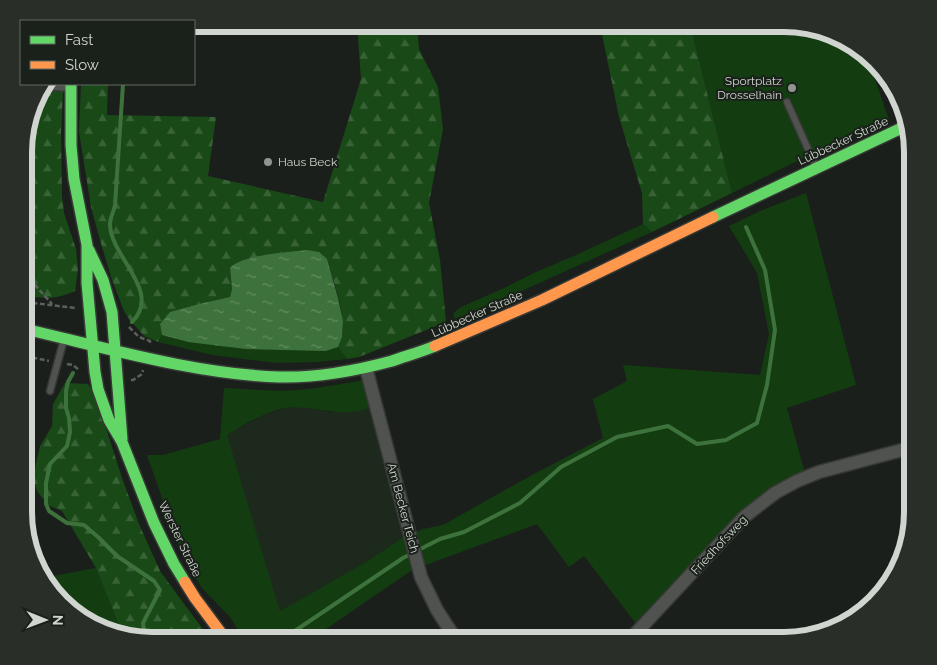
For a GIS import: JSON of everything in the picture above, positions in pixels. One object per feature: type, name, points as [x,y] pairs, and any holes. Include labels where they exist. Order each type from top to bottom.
[{"type":"main road","points":[[71,85],[71,145],[74,180],[87,245]]},
{"type":"main road","name":"Lübbecker Straße","points":[[32,331],[116,351],[209,370],[251,375],[280,377],[317,376],[366,368],[422,352],[463,336],[902,128]]},
{"type":"main road","name":"Werster Straße","points":[[87,245],[87,283],[98,389],[109,420],[122,442],[154,523],[174,564],[195,598],[220,632]]},
{"type":"main road","name":"Werster Straße","points":[[87,245],[110,301],[116,351],[122,442]]},
{"type":"street","name":"Am Becker Teich","points":[[366,368],[421,577],[437,610],[451,632]]},
{"type":"street","name":"Friedhofsweg","points":[[637,632],[744,517],[775,493],[819,472],[904,450]]},
{"type":"lane","points":[[787,102],[816,169]]},
{"type":"lane","points":[[50,391],[64,338]]},
{"type":"path","points":[[32,283],[52,305]]},
{"type":"path","points":[[32,303],[66,306]]},
{"type":"shaded area","name":"Sportplatz Drosselhain","points":[[692,33],[792,33],[816,37],[830,42],[858,57],[872,71],[889,120],[795,162],[732,193]]},
{"type":"shaded area","points":[[806,193],[856,385],[787,408],[805,473],[789,480],[642,630],[644,632],[639,632],[641,630],[584,556],[569,567],[537,524],[412,570],[322,632],[239,632],[230,617],[201,587],[180,549],[147,455],[163,455],[220,439],[224,388],[289,391],[364,380],[371,407],[361,411],[350,412],[286,408],[263,415],[227,435],[280,611],[366,562],[405,536],[423,529],[443,525],[603,438],[593,399],[627,381],[623,365],[760,375],[769,334],[757,273],[729,226],[760,211]]},
{"type":"shaded area","points":[[643,224],[652,232],[455,319],[453,314],[459,308]]},
{"type":"shaded area","points":[[162,335],[188,342],[326,351],[338,347],[347,359],[277,363],[212,355],[158,342]]},
{"type":"shaded area","points":[[371,407],[405,536],[366,562],[280,611],[226,435],[264,415],[286,408],[306,408],[329,412]]},
{"type":"shaded area","points":[[96,568],[120,628],[99,620],[79,608],[70,599],[70,595],[66,595],[51,576]]},
{"type":"green space","points":[[358,32],[418,32],[419,49],[438,87],[443,129],[429,203],[440,260],[446,322],[359,357],[347,359],[338,347],[342,337],[342,317],[327,259],[230,268],[232,289],[230,297],[203,303],[160,324],[162,335],[158,342],[144,336],[124,311],[112,280],[91,207],[79,132],[81,85],[108,85],[107,115],[216,117],[208,176],[323,202],[361,79]]},
{"type":"green space","points":[[692,33],[732,193],[652,232],[643,224],[642,193],[619,117],[602,34]]},
{"type":"green space","points":[[50,90],[63,92],[61,132],[62,196],[64,213],[76,249],[78,269],[75,291],[50,298],[32,297],[32,152],[39,114]]},
{"type":"green space","points":[[65,383],[88,384],[95,394],[122,478],[139,524],[160,571],[205,632],[145,632],[120,628],[96,568],[62,511],[48,505],[37,491],[33,477],[40,446],[52,426],[53,404]]},
{"type":"water","points":[[307,250],[319,252],[327,259],[343,321],[342,337],[338,347],[326,351],[246,349],[188,342],[162,335],[160,324],[170,312],[230,297],[232,289],[230,268],[235,264],[254,257]]},
{"type":"waterway","points":[[123,85],[115,205],[110,224],[112,236],[139,286],[142,298],[140,310],[132,322]]},
{"type":"waterway","points":[[293,632],[403,558],[440,539],[464,532],[520,503],[561,467],[617,437],[668,426],[697,444],[726,440],[757,423],[767,385],[775,330],[765,270],[746,227]]},
{"type":"waterway","points":[[73,373],[66,391],[66,408],[70,432],[67,446],[50,464],[46,483],[46,504],[49,511],[67,523],[84,525],[117,556],[154,581],[160,590],[143,623],[144,632]]},
{"type":"traffic: fast","points":[[71,85],[71,145],[74,179],[87,245],[87,283],[98,389],[109,420],[122,442],[154,523],[185,582]]},
{"type":"traffic: fast","points":[[713,217],[902,128]]},
{"type":"traffic: fast","points":[[89,250],[103,280],[112,312],[122,439]]},
{"type":"traffic: fast","points":[[32,331],[183,366],[247,375],[279,377],[322,375],[350,371],[392,361],[435,346]]},
{"type":"traffic: slow","points":[[435,346],[542,300],[713,217]]},
{"type":"traffic: slow","points":[[185,582],[220,632]]},
{"type":"place","name":"Sportplatz Drosselhain","points":[[792,88]]},
{"type":"place","name":"Haus Beck","points":[[268,162]]}]
